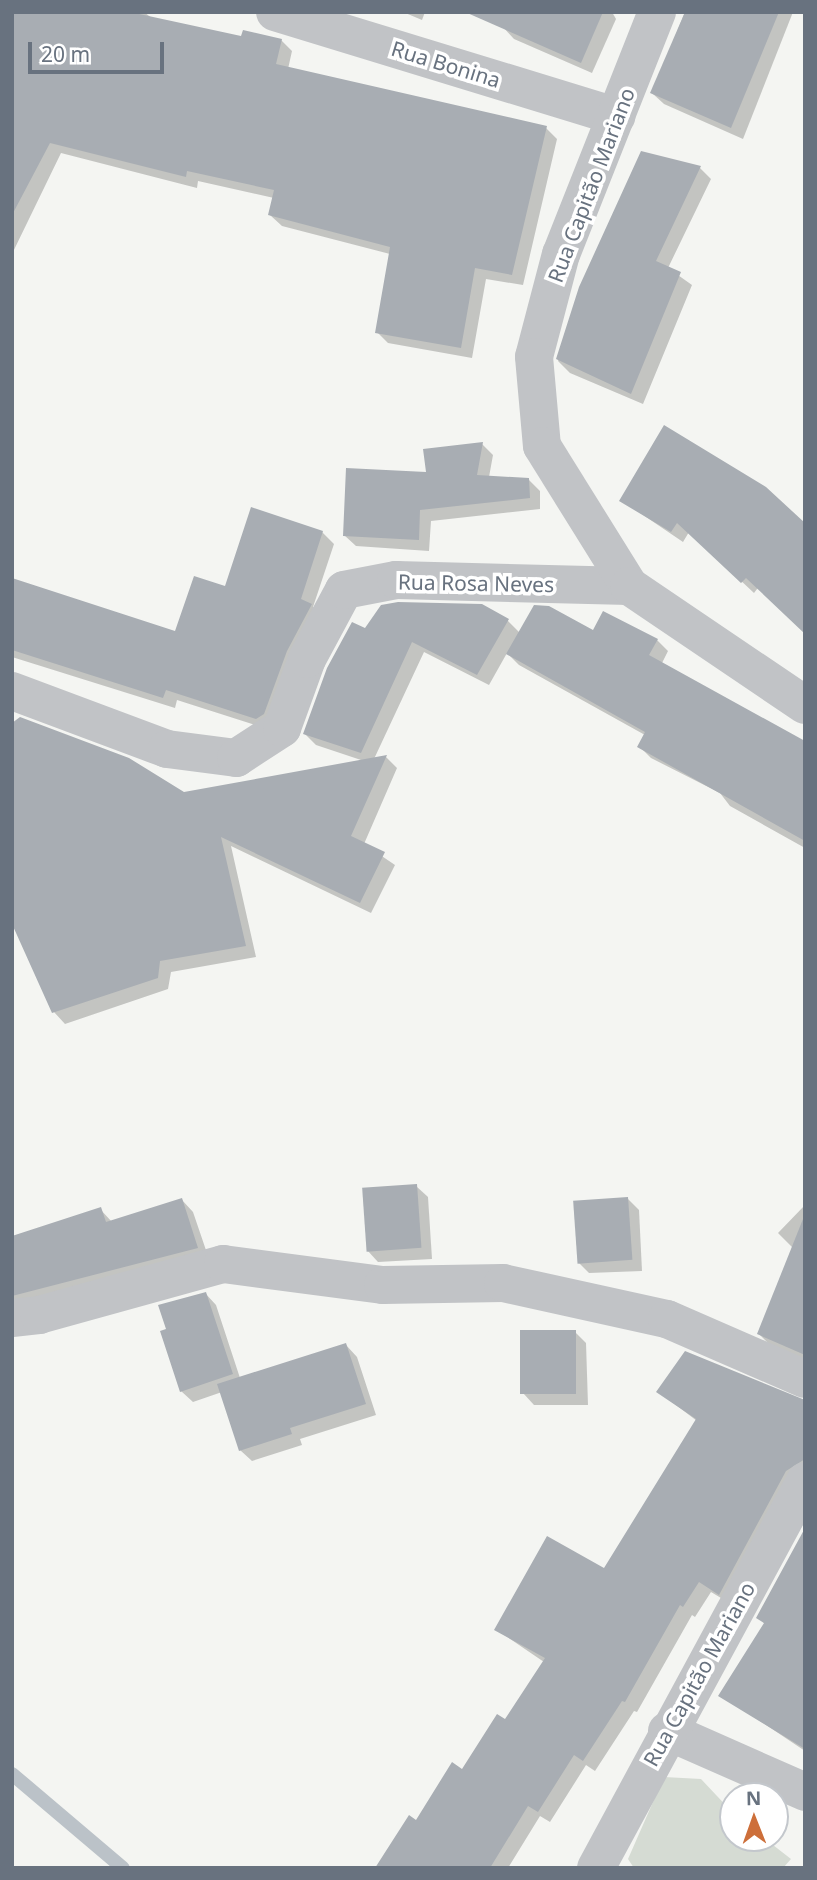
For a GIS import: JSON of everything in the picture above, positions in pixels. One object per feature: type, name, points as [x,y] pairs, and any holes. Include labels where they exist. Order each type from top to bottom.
[{"type":"street","name":"Rua Bonina","points":[[275,12],[616,116]]},
{"type":"street","name":"Rua Capitão Mariano","points":[[657,12],[561,254],[534,357],[542,446],[629,586],[805,705]]},
{"type":"street","name":"Rua Rosa Neves","points":[[12,691],[167,749],[236,758],[282,728],[307,659],[344,590],[396,580],[629,586]]},
{"type":"street","points":[[12,1318],[39,1315],[223,1264],[383,1285],[503,1283],[667,1319],[805,1379]]},
{"type":"street","name":"Rua Capitão Mariano","points":[[596,1868],[667,1731],[805,1481]]},
{"type":"street","points":[[667,1731],[805,1792]]},
{"type":"shaded area","points":[[664,1777],[701,1779],[719,1798],[719,1852],[782,1852],[791,1859],[783,1868],[634,1868],[628,1859]]},
{"type":"building","points":[[12,12],[130,12],[241,36],[243,30],[282,39],[276,64],[547,126],[512,275],[475,268],[461,348],[375,333],[390,247],[268,215],[274,190],[187,171],[186,177],[50,143],[12,215]]},
{"type":"building","points":[[465,12],[603,12],[581,63]]},
{"type":"building","points":[[685,12],[779,12],[731,128],[650,93]]},
{"type":"building","points":[[641,151],[701,166],[656,261],[681,272],[631,394],[556,359],[579,287]]},
{"type":"building","points":[[664,425],[766,487],[805,523],[805,634],[746,578],[741,583],[677,523],[671,532],[619,501]]},
{"type":"building","points":[[483,442],[477,475],[529,478],[530,498],[420,510],[419,540],[343,536],[346,468],[426,472],[423,449]]},
{"type":"building","points":[[251,507],[323,531],[301,599],[312,604],[287,651],[264,714],[256,719],[166,690],[163,698],[12,650],[12,578],[175,631],[194,576],[225,586]]},
{"type":"building","points":[[398,602],[482,604],[509,619],[477,675],[412,642],[361,753],[303,734],[327,668],[352,622],[365,628],[381,605]]},
{"type":"building","points":[[534,605],[549,606],[593,630],[603,611],[658,639],[649,655],[805,741],[805,841],[637,747],[645,732],[506,654]]},
{"type":"building","points":[[20,717],[129,758],[184,792],[387,755],[351,836],[385,852],[360,903],[221,837],[246,946],[160,961],[158,978],[52,1013],[12,924],[12,723]]},
{"type":"building","points":[[417,1184],[421,1248],[367,1252],[362,1188]]},
{"type":"building","points":[[628,1197],[632,1260],[578,1264],[573,1201]]},
{"type":"building","points":[[182,1198],[198,1248],[12,1296],[12,1236],[101,1207],[106,1222]]},
{"type":"building","points":[[805,1219],[805,1355],[757,1334]]},
{"type":"building","points":[[206,1292],[233,1374],[180,1392],[160,1331],[166,1329],[158,1305]]},
{"type":"building","points":[[520,1330],[576,1330],[576,1394],[520,1394]]},
{"type":"building","points":[[346,1343],[366,1404],[290,1428],[292,1434],[239,1451],[217,1384]]},
{"type":"building","points":[[685,1351],[805,1400],[805,1459],[786,1471],[719,1595],[699,1582],[683,1607],[680,1605],[625,1702],[622,1701],[583,1761],[574,1755],[538,1812],[528,1806],[490,1868],[375,1868],[409,1815],[416,1820],[452,1762],[462,1769],[497,1714],[505,1719],[545,1658],[494,1630],[547,1536],[604,1568],[696,1419],[656,1392]]},
{"type":"building","points":[[805,1528],[805,1749],[718,1696],[764,1623],[756,1618]]},
{"type":"waterway","points":[[12,1774],[123,1868]]}]
